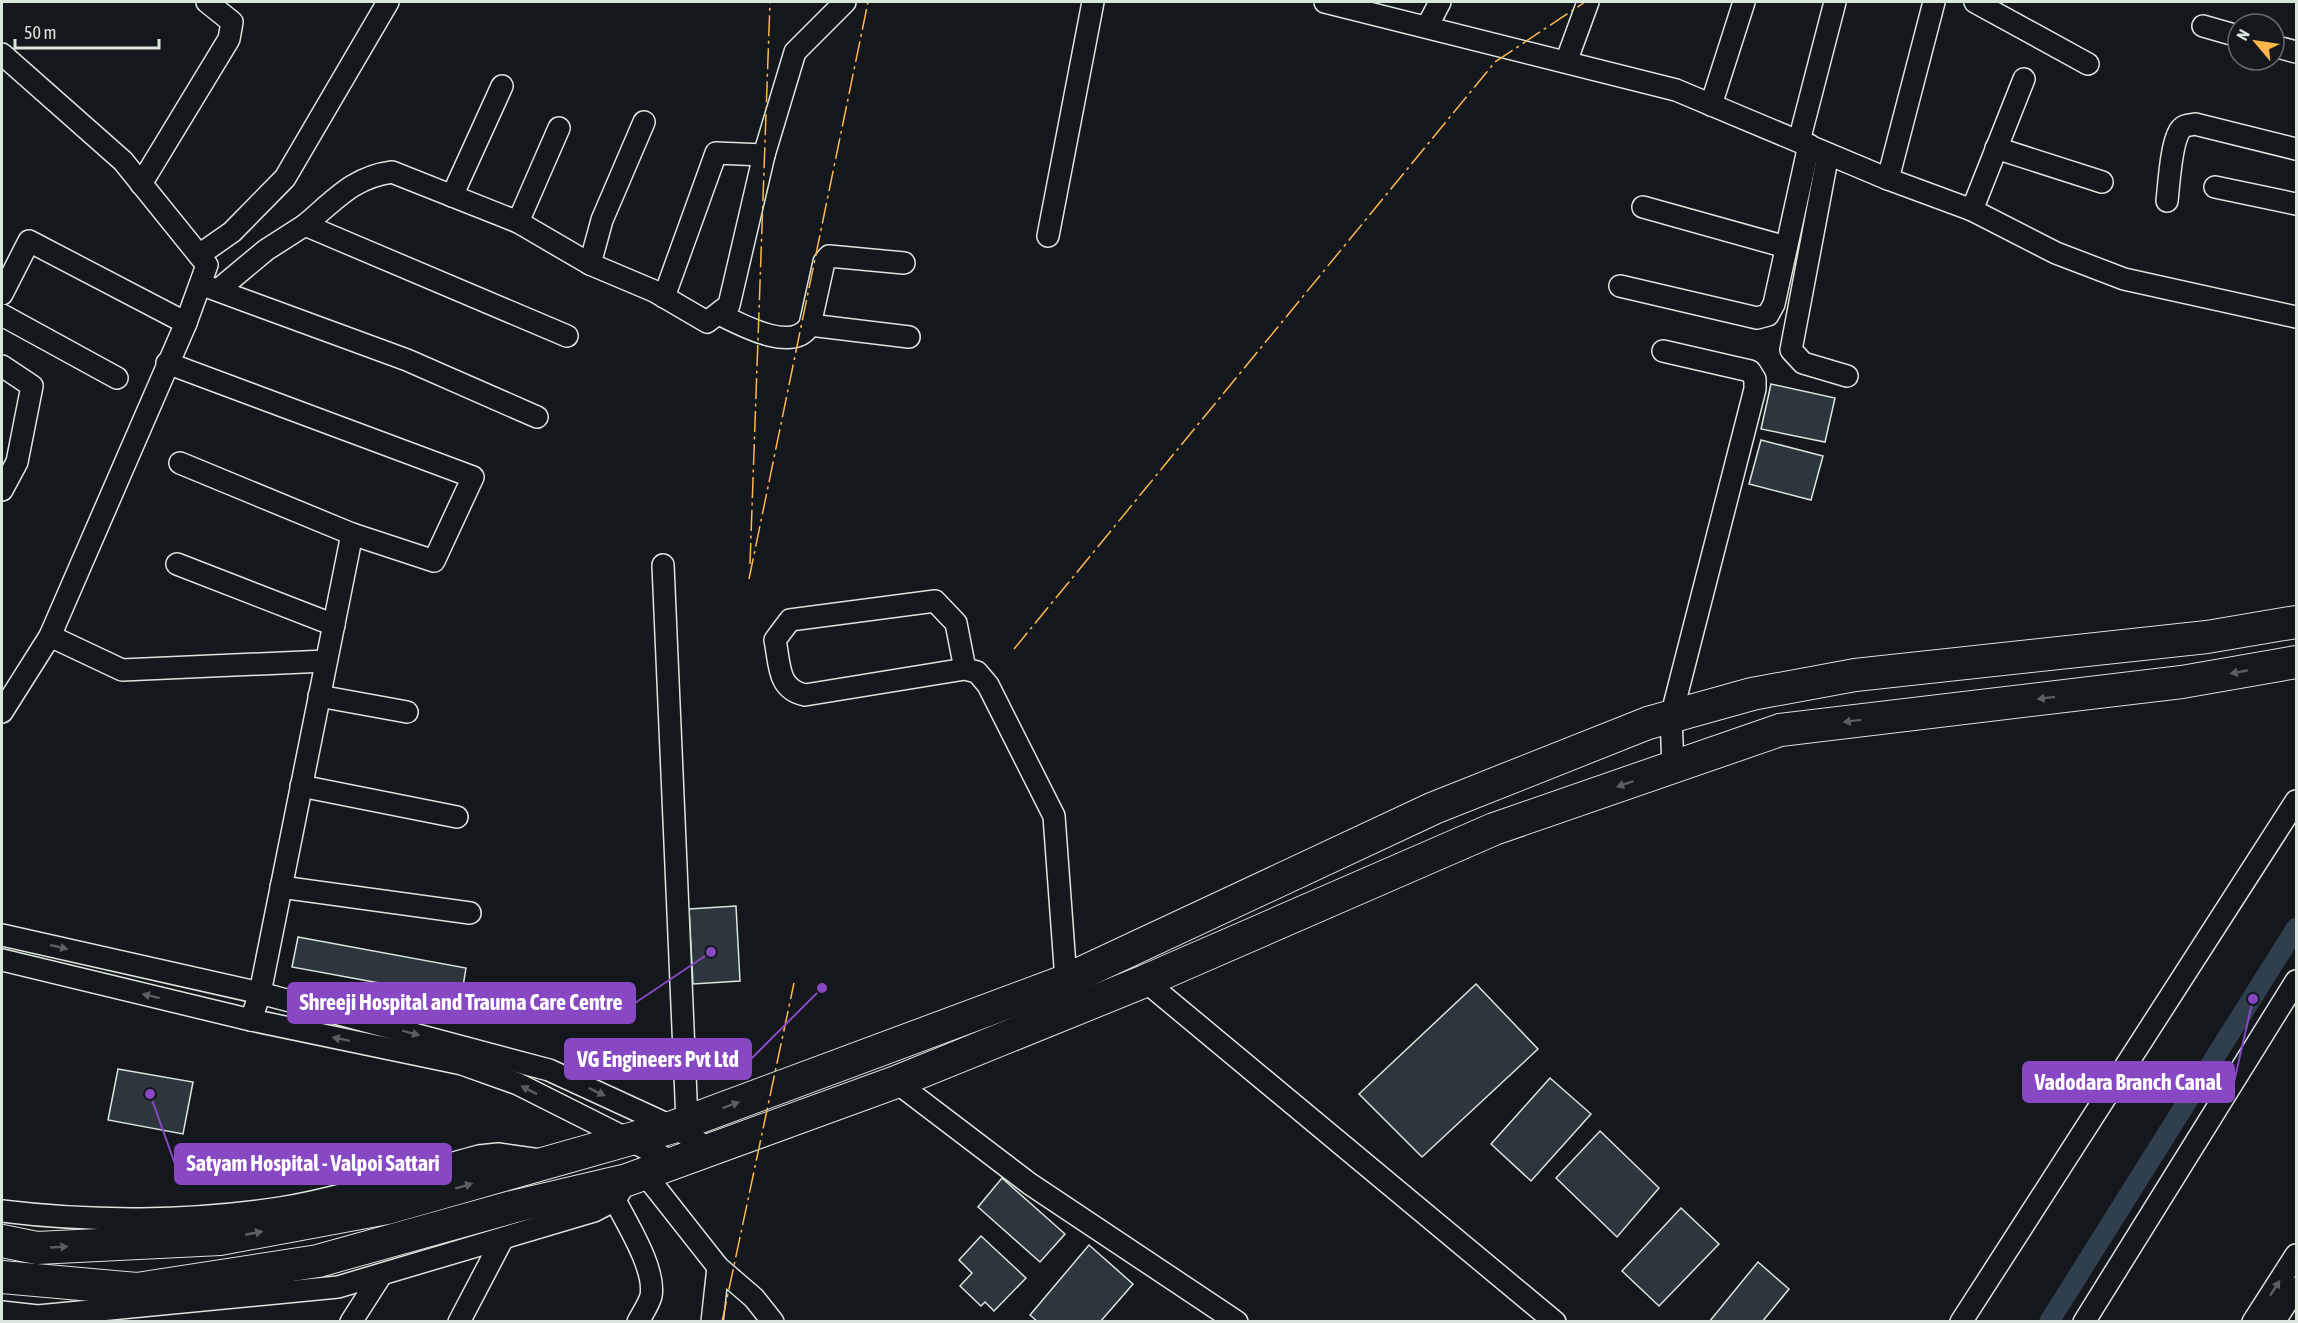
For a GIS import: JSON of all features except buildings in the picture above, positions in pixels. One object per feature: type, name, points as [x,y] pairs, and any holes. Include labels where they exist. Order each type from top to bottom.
[{"type":"highway","points":[[2,1241],[37,1248],[220,1239],[387,1208],[680,1124],[1066,980],[1434,808],[1648,723],[1752,694],[1855,675],[2207,637],[2296,622]]},
{"type":"highway","points":[[2,1277],[136,1289],[318,1261],[512,1207],[629,1185],[675,1163],[896,1082],[1144,981],[1494,829],[1780,730],[2182,682],[2296,662]]},
{"type":"street","points":[[141,184],[229,39],[231,22],[222,11],[207,2]]},
{"type":"street","points":[[199,255],[232,232],[285,178],[388,2]]},
{"type":"street","points":[[2,712],[50,636],[167,363],[186,323],[208,287],[305,225],[352,185],[371,175],[392,172],[518,222],[590,264],[664,297],[707,322],[729,304],[764,155],[795,52],[844,2]]},
{"type":"street","points":[[1048,236],[1093,2]]},
{"type":"street","points":[[1325,2],[1676,90],[1888,179],[1972,210],[2056,253],[2124,279],[2296,316]]},
{"type":"street","points":[[1427,27],[1440,2]]},
{"type":"street","points":[[1566,62],[1588,2]]},
{"type":"street","points":[[1711,105],[1744,2]]},
{"type":"street","points":[[1835,2],[1812,147],[1791,350],[1803,363],[1847,376]]},
{"type":"street","points":[[1888,179],[1934,2]]},
{"type":"street","points":[[1975,2],[2088,64]]},
{"type":"street","points":[[2203,26],[2226,33]]},
{"type":"street","points":[[2,54],[123,161],[207,265],[208,287]]},
{"type":"street","points":[[1972,210],[2024,79]]},
{"type":"street","points":[[452,196],[501,86]]},
{"type":"street","points":[[590,264],[602,220],[644,122]]},
{"type":"street","points":[[2167,201],[2177,138],[2186,125],[2195,124],[2296,149]]},
{"type":"street","points":[[518,222],[559,128]]},
{"type":"street","points":[[1620,286],[1757,318],[1768,315],[1774,304],[1812,147]]},
{"type":"street","points":[[1996,148],[2102,182]]},
{"type":"street","points":[[664,297],[716,153],[764,155]]},
{"type":"street","points":[[2215,188],[2296,204]]},
{"type":"street","points":[[1643,207],[1786,247]]},
{"type":"street","points":[[305,225],[567,336]]},
{"type":"street","points":[[2,294],[29,240],[186,323]]},
{"type":"street","points":[[719,314],[750,330],[772,336],[799,337],[810,325],[825,262],[830,256],[904,263]]},
{"type":"street","points":[[208,287],[407,360],[537,417]]},
{"type":"street","points":[[2,315],[117,378]]},
{"type":"street","points":[[810,325],[909,337]]},
{"type":"street","points":[[1663,351],[1750,371],[1755,379],[1755,389],[1671,717],[1673,767]]},
{"type":"street","points":[[167,363],[473,477],[434,561],[352,534],[180,463]]},
{"type":"street","points":[[2,366],[32,386],[17,462],[2,490]]},
{"type":"street","points":[[251,1020],[260,993],[352,534]]},
{"type":"street","points":[[177,564],[334,625]]},
{"type":"street","points":[[663,566],[680,1124]]},
{"type":"street","points":[[965,669],[956,623],[935,601],[790,620],[775,640],[784,684],[793,692],[805,695],[965,669],[977,672],[988,685],[1054,816],[1066,980]]},
{"type":"street","points":[[50,636],[122,670],[326,661]]},
{"type":"street","points":[[319,696],[407,712]]},
{"type":"street","points":[[301,786],[457,817]]},
{"type":"street","points":[[1961,1322],[2296,801]]},
{"type":"street","points":[[281,887],[470,913]]},
{"type":"street","points":[[2,934],[260,993],[549,1070],[680,1124],[712,1150]]},
{"type":"street","points":[[2,960],[251,1020],[462,1064],[518,1084],[675,1163]]},
{"type":"street","points":[[1144,981],[1555,1322]]},
{"type":"street","points":[[2084,1322],[2296,981]]},
{"type":"street","points":[[896,1082],[1030,1184],[1237,1322]]},
{"type":"street","points":[[2,1211],[78,1219],[220,1215],[281,1208],[479,1156],[498,1154],[549,1162]]},
{"type":"street","points":[[2,1312],[38,1316],[326,1288],[381,1275],[594,1211],[629,1185]]},
{"type":"street","points":[[629,1185],[754,1298],[773,1322]]},
{"type":"street","points":[[629,1185],[651,1296],[638,1322]]},
{"type":"street","points":[[459,1322],[502,1240]]},
{"type":"street","points":[[2253,1322],[2296,1255]]},
{"type":"street","points":[[718,1267],[712,1315],[754,1298]]},
{"type":"street","points":[[351,1322],[381,1275]]},
{"type":"street","points":[[2274,1322],[2296,1288]]},
{"type":"waterway","points":[[2049,1322],[2296,928]]},
{"type":"power","points":[[750,564],[770,2]]},
{"type":"power","points":[[749,579],[868,2]]},
{"type":"power","points":[[1014,649],[1495,62],[1585,2]]},
{"type":"power","points":[[722,1322],[794,983]]},
{"type":"place","name":"Shreeji Hospital and Trauma Care Centre","points":[[711,952]]},
{"type":"place","name":"VG Engineers Pvt Ltd","points":[[822,988]]},
{"type":"place","name":"Vadodara Branch Canal","points":[[2253,999]]},
{"type":"place","name":"Satyam Hospital - Valpoi Sattari","points":[[150,1094]]}]
